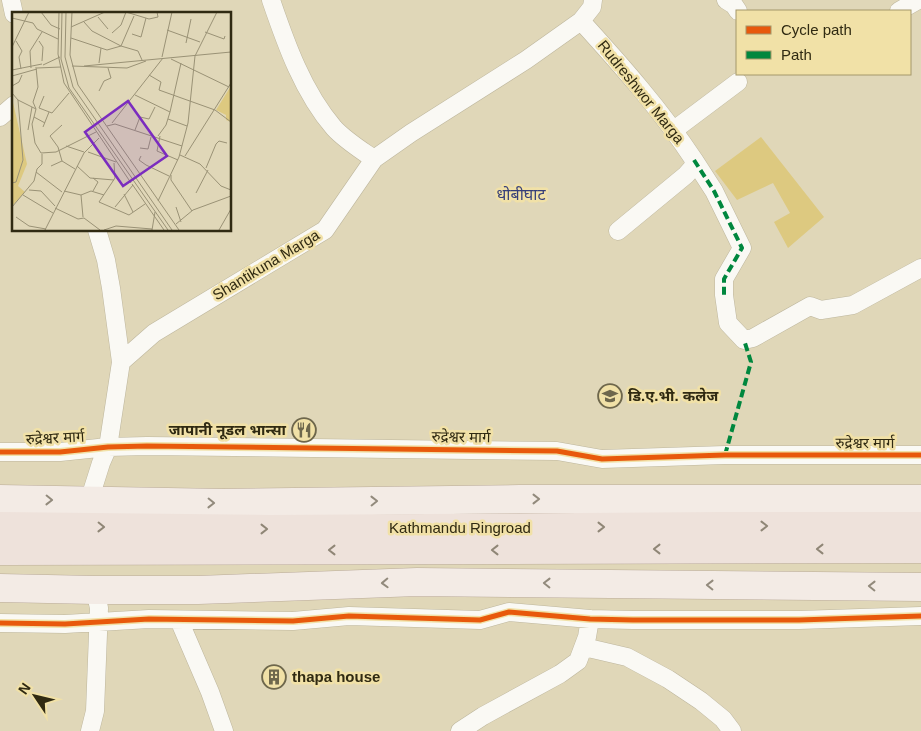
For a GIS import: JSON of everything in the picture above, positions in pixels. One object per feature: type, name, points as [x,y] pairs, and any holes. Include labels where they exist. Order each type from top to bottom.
[{"type":"highway","name":"Kathmandu Ringroad","points":[[0,526],[270,529],[921,526]]},
{"type":"highway","name":"Kathmandu Ringroad","points":[[0,551],[921,549]]},
{"type":"main road","points":[[0,499],[224,503],[520,499],[921,499]]},
{"type":"main road","points":[[0,588],[198,590],[417,582],[921,587]]},
{"type":"street","points":[[271,0],[287,48],[316,103],[335,129],[374,159]]},
{"type":"street","name":"Shantikuna Marga","points":[[121,362],[154,333],[325,230],[374,159],[411,133],[526,60],[580,20],[592,6],[593,0]]},
{"type":"street","points":[[726,0],[734,5],[737,10]]},
{"type":"street","points":[[901,10],[918,0]]},
{"type":"street","name":"Rudreshwor Marga","points":[[580,20],[613,56],[674,130],[693,164],[714,192],[742,248],[724,279],[724,295],[728,323],[744,340],[753,338],[810,306],[822,310],[853,305],[921,268]]},
{"type":"street","points":[[674,130],[738,82]]},
{"type":"street","points":[[0,117],[12,107]]},
{"type":"street","points":[[618,231],[679,180],[693,164]]},
{"type":"street","points":[[89,500],[100,464],[108,447],[121,362],[106,260],[97,231]]},
{"type":"street","name":"रुद्रेश्वर मार्ग","points":[[0,452],[60,452],[108,447],[557,451],[602,459],[725,455],[921,455]]},
{"type":"street","points":[[90,731],[95,711],[99,608],[95,590]]},
{"type":"street","points":[[0,623],[65,624],[98,621],[179,620],[293,621],[349,616],[480,620],[509,612],[590,619],[789,620],[921,616]]},
{"type":"street","points":[[460,731],[483,716],[560,674],[578,661],[584,647],[590,619]]},
{"type":"street","points":[[179,620],[210,692],[224,731]]},
{"type":"street","points":[[584,647],[627,658],[668,679],[701,700],[723,719],[732,731]]},
{"type":"shaded area","points":[[761,137],[824,217],[788,248],[774,222],[790,213],[773,183],[737,200],[715,171]]},
{"type":"marked path","points":[[694,160],[714,191],[742,248],[724,279],[724,295]]},
{"type":"marked path","points":[[725,455],[751,362],[744,340]]},
{"type":"cycle path","points":[[0,452],[60,452],[108,447],[147,446],[557,451],[602,459],[725,455],[921,455]]},
{"type":"cycle path","points":[[0,623],[65,624],[149,619],[293,621],[349,616],[480,620],[509,612],[590,619],[633,620],[799,620],[921,616]]},
{"type":"place","name":"डि.ए.भी. कलेज","points":[[610,396]]},
{"type":"place","name":"जापानी नूडल भान्सा","points":[[304,430]]},
{"type":"place","name":"thapa house","points":[[274,677]]},
{"type":"district","name":"धोबीघाट","points":[[521,194]]}]
